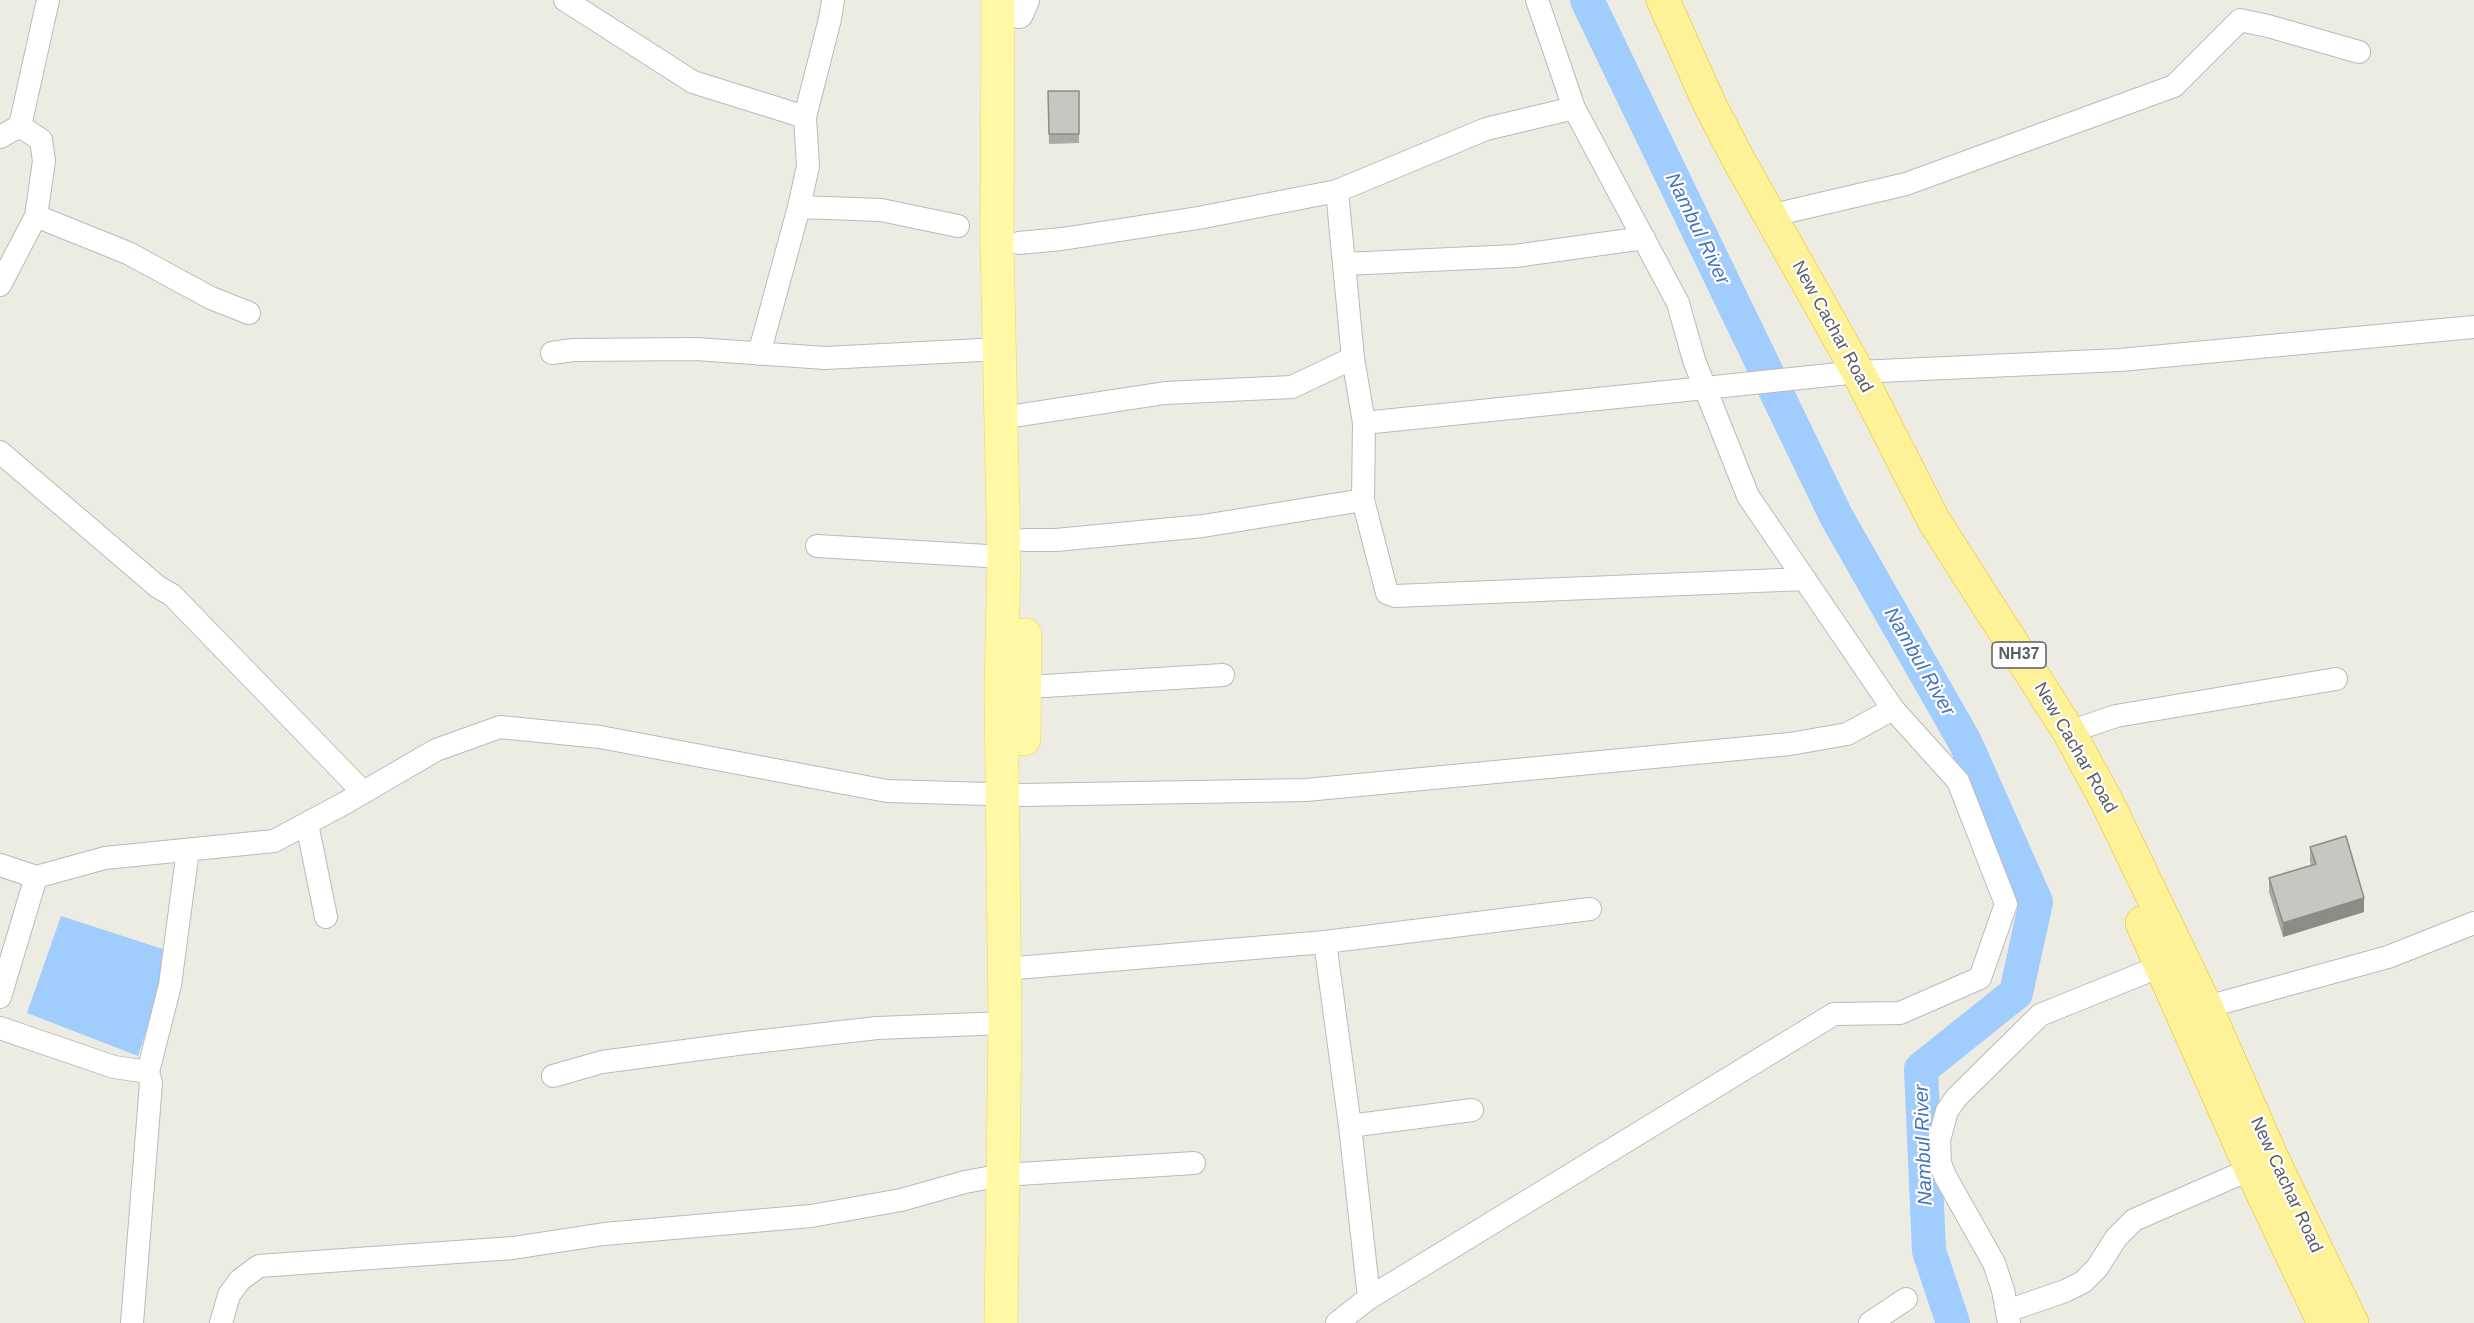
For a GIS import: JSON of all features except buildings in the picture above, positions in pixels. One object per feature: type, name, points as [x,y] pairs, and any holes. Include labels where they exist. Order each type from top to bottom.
[{"type":"highway","name":"New Cachar Road","points":[[1640,0],[1710,148],[1842,373],[2069,732],[2126,840],[2194,1010],[2251,1169],[2343,1322]]},
{"type":"highway","name":"New Cachar Road","points":[[1663,0],[1709,103],[1769,216],[1817,295],[1842,373],[1918,534],[2049,738],[2083,798],[2120,873],[2161,966],[2194,1010],[2273,1160],[2343,1322]]},
{"type":"main road","points":[[1001,1323],[1012,1174],[1014,549],[1011,416],[1019,243],[1008,6]]},
{"type":"main road","points":[[1008,6],[997,245],[1000,349],[1011,416]]},
{"type":"main road","points":[[1014,969],[1005,1023],[1012,1174],[1023,1323]]},
{"type":"street","points":[[0,137],[20,126],[48,0]]},
{"type":"street","points":[[565,0],[693,82],[805,117]]},
{"type":"street","points":[[759,354],[808,166],[805,117],[833,0]]},
{"type":"street","points":[[1337,1323],[1369,1298],[1834,1014],[1900,1013],[1980,978],[2006,904],[1958,781],[1893,709],[1748,496],[1694,360],[1678,303],[1574,108],[1537,0]]},
{"type":"street","points":[[1769,216],[1906,184],[2174,86],[2240,20],[2359,52]]},
{"type":"street","points":[[1019,243],[1062,239],[1198,218],[1337,191],[1486,129],[1574,108]]},
{"type":"street","points":[[0,285],[36,216],[44,161],[41,140],[20,126]]},
{"type":"street","points":[[1337,191],[1353,358],[1365,423],[1363,500],[1387,593],[1395,596],[1805,579]]},
{"type":"street","points":[[799,207],[881,210],[958,226]]},
{"type":"street","points":[[36,216],[128,253],[211,298],[249,313]]},
{"type":"street","points":[[1344,264],[1515,256],[1644,238]]},
{"type":"street","points":[[1365,423],[1842,373],[2120,360],[2474,327]]},
{"type":"street","points":[[552,353],[573,350],[696,349],[825,358],[1000,349]]},
{"type":"street","points":[[1011,416],[1165,393],[1292,387],[1353,358]]},
{"type":"street","points":[[0,452],[158,587],[172,595],[363,792]]},
{"type":"street","points":[[817,546],[1014,549],[1056,540],[1203,526],[1363,500]]},
{"type":"street","points":[[1013,688],[1223,675]]},
{"type":"street","points":[[2069,732],[2116,716],[2336,679]]},
{"type":"street","points":[[0,865],[36,877],[105,858],[274,841],[436,750],[500,727],[600,737],[887,791],[1013,794],[1305,790],[1790,744],[1847,734],[1893,709]]},
{"type":"street","points":[[307,824],[326,917]]},
{"type":"street","points":[[132,1323],[151,1083],[148,1072],[170,985],[188,850]]},
{"type":"street","points":[[0,997],[36,877]]},
{"type":"street","points":[[1014,969],[1325,942],[1590,909]]},
{"type":"street","points":[[2194,1010],[2388,957],[2474,923]]},
{"type":"street","points":[[1325,942],[1350,1126],[1369,1298]]},
{"type":"street","points":[[2161,966],[2040,1016],[1956,1098],[1947,1111],[1938,1140],[1940,1163],[1994,1263],[2008,1317],[2083,1282],[2097,1268],[2116,1238],[2134,1220],[2251,1169]]},
{"type":"street","points":[[553,1076],[602,1062],[745,1043],[877,1028],[1005,1023]]},
{"type":"street","points":[[0,1028],[114,1066],[148,1072]]},
{"type":"street","points":[[1350,1126],[1472,1110]]},
{"type":"street","points":[[221,1323],[228,1295],[240,1280],[259,1266],[513,1248],[604,1234],[811,1216],[901,1200],[965,1182],[1012,1174],[1194,1163]]},
{"type":"street","points":[[1870,1323],[1906,1299]]},
{"type":"water","points":[[61,916],[172,952],[138,1056],[27,1013]]},
{"type":"waterway","name":"Nambul River","points":[[1587,0],[1836,516],[1965,742],[2036,902],[2016,993],[1921,1069],[1929,1251],[1953,1323]]}]
